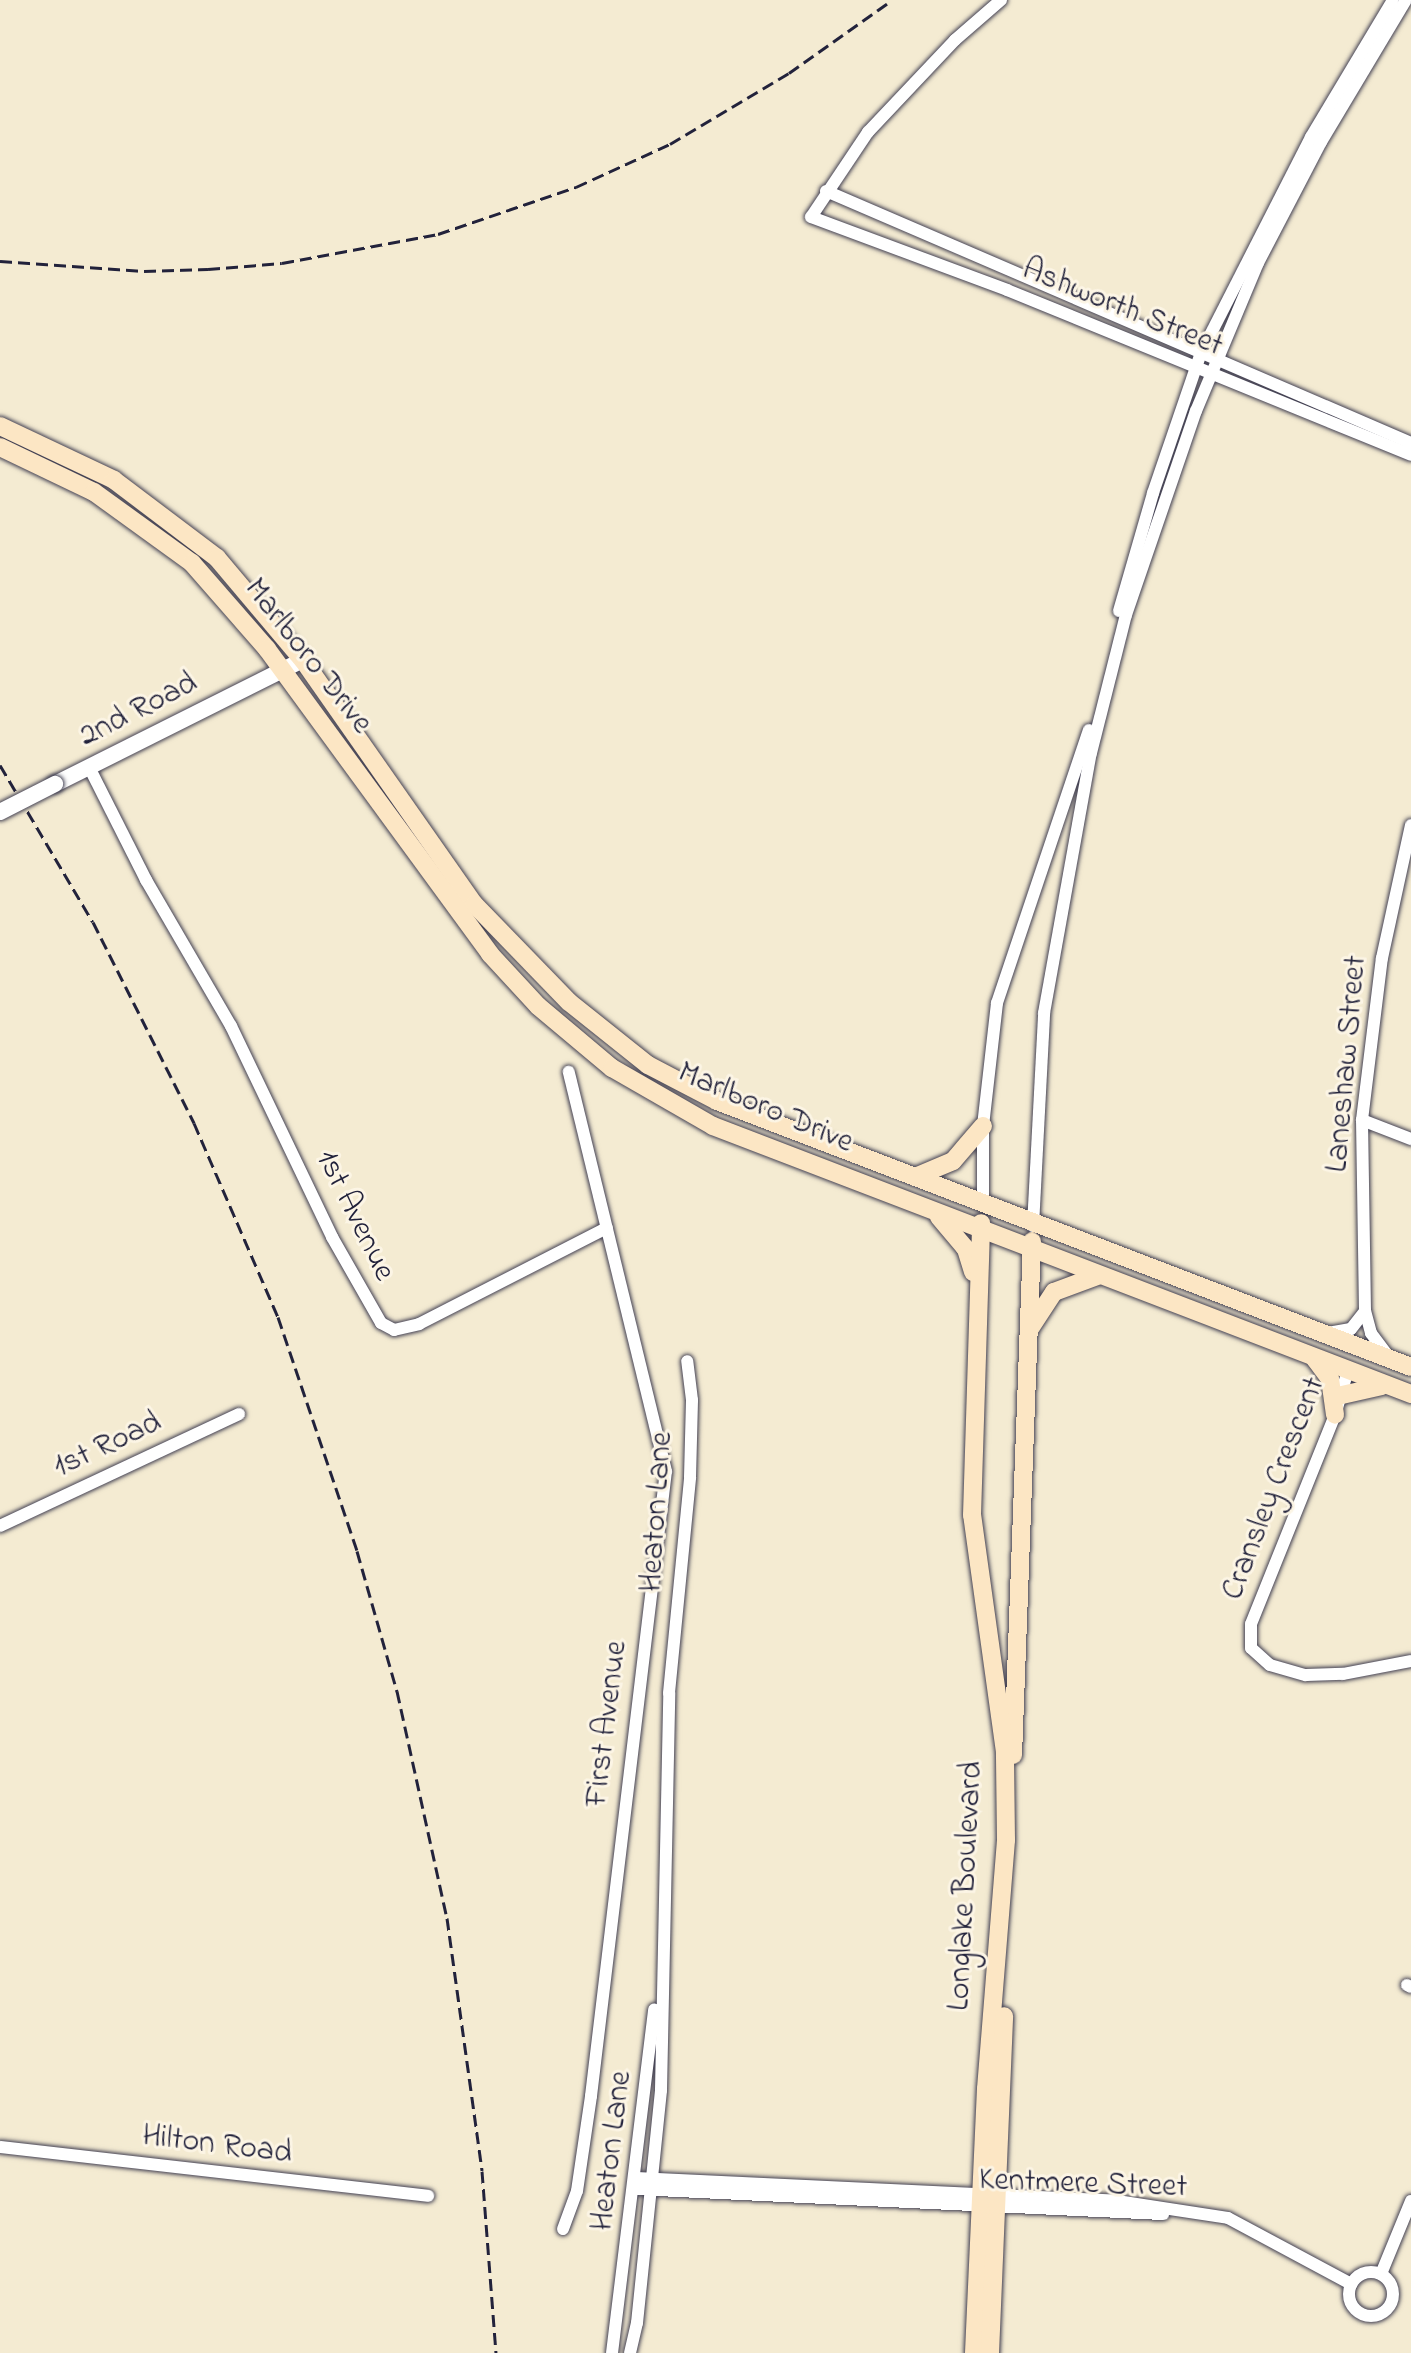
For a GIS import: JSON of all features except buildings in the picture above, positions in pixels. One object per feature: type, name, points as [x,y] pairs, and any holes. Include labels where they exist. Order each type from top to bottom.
[{"type":"main road","name":"Marlboro Drive","points":[[0,426],[114,480],[187,532],[243,586],[303,660],[474,904],[604,1032],[695,1092],[1033,1226],[1119,1253],[1411,1367]]},
{"type":"main road","name":"Marlboro Drive","points":[[0,447],[71,479],[157,533],[227,599],[490,954],[568,1034],[640,1086],[713,1126],[980,1232],[1411,1394]]},
{"type":"main road","points":[[915,1177],[953,1161],[983,1126]]},
{"type":"main road","name":"Longlake Boulevard","points":[[983,1206],[972,1515],[1009,1752]]},
{"type":"main road","points":[[935,1213],[966,1249],[978,1290]]},
{"type":"main road","name":"Longlake Boulevard","points":[[974,2353],[988,2202],[1033,1226]]},
{"type":"main road","points":[[1027,1345],[1033,1318],[1054,1292],[1097,1276]]},
{"type":"main road","points":[[1323,1335],[1343,1351],[1348,1370]]},
{"type":"main road","points":[[1314,1357],[1330,1379],[1335,1415]]},
{"type":"main road","points":[[1342,1395],[1388,1386]]},
{"type":"main road","name":"Longlake Boulevard","points":[[988,2202],[990,2353]]},
{"type":"street","points":[[826,191],[901,96],[1001,0]]},
{"type":"street","points":[[1033,1226],[1044,1013],[1097,718],[1153,493],[1201,353],[1304,150],[1393,0]]},
{"type":"street","points":[[983,1206],[983,1126],[997,1003],[1097,718],[1131,600],[1217,360],[1292,197],[1406,0]]},
{"type":"street","name":"Ashworth Street","points":[[1411,443],[826,191],[811,217],[1007,290],[1411,455]]},
{"type":"street","name":"2nd Road","points":[[0,812],[303,660]]},
{"type":"street","name":"1st Avenue","points":[[89,767],[146,880],[231,1026],[332,1237],[381,1323],[394,1330],[419,1324],[607,1228]]},
{"type":"street","name":"Laneshaw Street","points":[[1391,1360],[1371,1333],[1365,1311],[1362,1120],[1382,958],[1411,825]]},
{"type":"street","points":[[569,1072],[607,1228]]},
{"type":"street","points":[[1362,1120],[1411,1139]]},
{"type":"street","name":"First Avenue","points":[[563,2229],[573,2213],[591,2096],[666,1471],[607,1228]]},
{"type":"street","points":[[1323,1335],[1351,1329],[1365,1311]]},
{"type":"street","name":"Heaton Lane","points":[[612,2353],[661,2074],[659,1955],[669,1693],[690,1477],[687,1361]]},
{"type":"street","name":"Cransley Crescent","points":[[1348,1370],[1335,1415],[1251,1624],[1251,1648],[1270,1665],[1306,1675],[1343,1674],[1411,1661]]},
{"type":"street","name":"1st Road","points":[[0,1526],[239,1414]]},
{"type":"street","name":"Hilton Road","points":[[0,2147],[428,2196]]},
{"type":"street","name":"Heaton Lane","points":[[630,2353],[637,2323],[642,2184]]},
{"type":"street","name":"Kentmere Street","points":[[642,2184],[988,2202],[1117,2201],[1241,2223],[1351,2284]]},
{"type":"street","points":[[1381,2274],[1411,2201]]},
{"type":"street","points":[[1360,2274],[1381,2274],[1391,2284],[1393,2297],[1379,2314],[1364,2315],[1352,2306],[1351,2284],[1360,2274]]},
{"type":"railway","points":[[0,261],[144,271],[208,269],[282,263],[438,234],[576,187],[670,144],[789,73],[892,0]]},
{"type":"railway","points":[[0,765],[93,922],[194,1123],[278,1317],[357,1551],[397,1691],[447,1918],[482,2171],[496,2353]]}]
